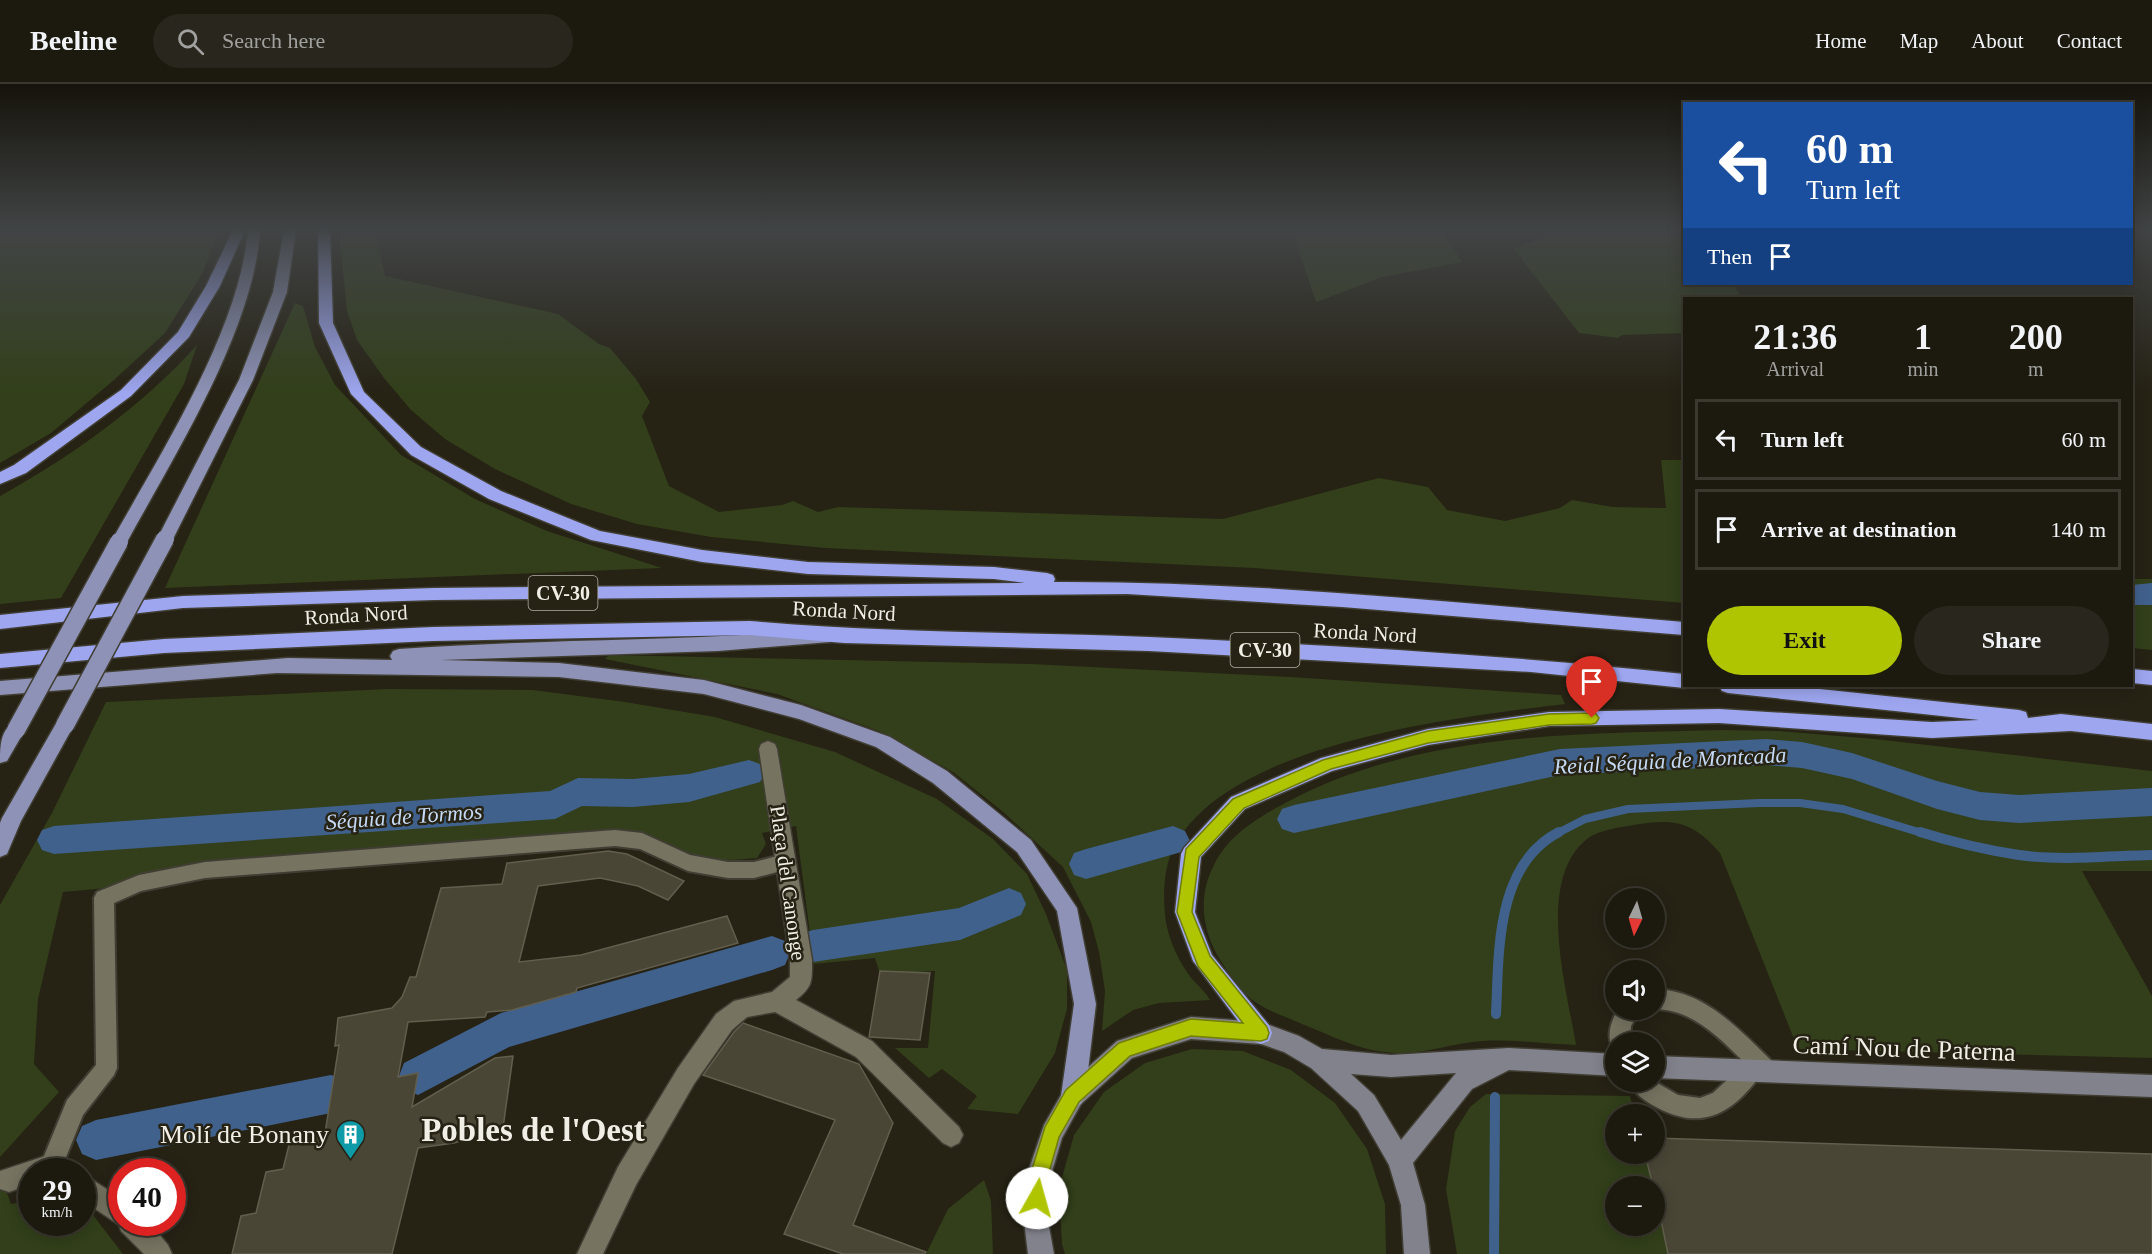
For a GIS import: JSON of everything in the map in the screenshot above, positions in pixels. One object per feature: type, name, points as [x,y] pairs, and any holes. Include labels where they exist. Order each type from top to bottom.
[{"type":"highway","points":[[0,479],[20,469],[126,393],[184,334],[214,285]]},
{"type":"highway","points":[[325,285],[326,323],[358,394],[416,451],[495,495],[597,536],[702,556],[808,568],[994,573],[1127,588]]},
{"type":"highway","name":"Ronda Nord","points":[[0,622],[183,602],[434,594],[1127,588],[1342,601],[1683,629]]},
{"type":"highway","name":"Ronda Nord","points":[[0,662],[164,646],[433,634],[750,628],[844,636],[1173,645],[1531,665],[1683,681]]},
{"type":"highway","points":[[2133,676],[2152,678]]},
{"type":"highway","points":[[1737,687],[2152,732]]},
{"type":"highway","points":[[1261,1033],[1204,961],[1185,912],[1191,854],[1238,803],[1328,764],[1428,737],[1549,719],[1719,716],[1932,730],[2073,723]]},
{"type":"main road","points":[[0,755],[16,730],[199,396],[232,320],[244,285]]},
{"type":"main road","points":[[0,848],[6,826],[65,725],[165,539],[246,380],[281,285]]},
{"type":"main road","points":[[0,688],[465,650],[750,644],[844,636]]},
{"type":"main road","points":[[278,666],[559,670],[704,687],[801,712],[883,742],[940,777],[1024,846],[1067,908],[1085,1004],[1073,1096]]},
{"type":"street","name":"Plaça del Canonge","points":[[768,750],[801,960],[801,982],[777,1001]]},
{"type":"street","points":[[590,1254],[627,1176],[686,1076],[724,1022],[742,1008],[777,1001],[864,1049],[951,1135]]},
{"type":"street","points":[[1041,1254],[1036,1221],[1039,1176],[1052,1133],[1073,1096],[1125,1049],[1191,1028],[1261,1033],[1291,1044],[1319,1060],[1366,1103],[1400,1160],[1413,1205],[1417,1254]]},
{"type":"street","points":[[1319,1060],[1391,1066],[1509,1059],[1605,1064]]},
{"type":"street","points":[[1400,1160],[1464,1081],[1509,1059]]},
{"type":"street","name":"Camí Nou de Paterna","points":[[1665,1067],[2152,1086]]},
{"type":"street","points":[[9,1180],[18,1177]]},
{"type":"street","points":[[145,1236],[159,1254]]},
{"type":"lane","points":[[50,1158],[75,1108],[107,1068],[104,898],[140,883],[205,870],[615,838],[642,841],[688,863],[728,870],[754,870],[785,862]]},
{"type":"lane","points":[[1651,1092],[1666,1101],[1686,1107],[1704,1107],[1721,1101],[1760,1071],[1698,1010],[1679,1001],[1665,1000]]},
{"type":"green space","points":[[0,285],[195,285],[165,333],[114,380],[51,433],[0,463]]},
{"type":"green space","points":[[344,285],[424,285],[558,314],[599,344],[610,348],[636,379],[650,402],[642,416],[669,486],[719,512],[782,505],[793,501],[818,512],[838,507],[1223,519],[1379,478],[1428,487],[1447,510],[1505,521],[1560,508],[1572,500],[1613,507],[1666,508],[1661,460],[1683,460],[1683,603],[1254,568],[825,548],[711,537],[637,524],[571,504],[495,469],[445,439],[411,410],[384,378],[357,340],[347,311]]},
{"type":"green space","points":[[1310,285],[1362,285],[1316,302]]},
{"type":"green space","points":[[1542,285],[1734,285],[1741,297],[1683,297],[1683,333],[1622,335],[1618,338],[1579,333]]},
{"type":"green space","points":[[295,303],[303,306],[315,347],[335,385],[401,455],[475,499],[547,531],[662,568],[165,588]]},
{"type":"green space","points":[[197,345],[184,384],[61,598],[0,604],[0,496],[27,481],[104,429],[153,389]]},
{"type":"green space","points":[[2133,579],[2152,579],[2152,650],[2133,648]]},
{"type":"green space","points":[[609,655],[1031,664],[1291,677],[1561,695],[1565,704],[1466,717],[1346,742],[1288,761],[1237,786],[1197,816],[1171,854],[1165,879],[1165,914],[1173,945],[1187,973],[1210,1000],[1159,1003],[1133,1010],[1102,1031],[1105,991],[1099,952],[1091,922],[1063,867],[1002,811],[953,772],[879,731],[777,694],[605,659]]},
{"type":"green space","points":[[388,689],[533,690],[715,717],[835,752],[937,799],[993,839],[1027,874],[1046,914],[1067,970],[1067,1009],[1055,1053],[1018,1114],[967,1109],[977,1096],[942,1069],[929,1078],[895,1048],[928,1048],[935,971],[880,974],[875,958],[814,964],[796,826],[762,833],[766,844],[757,858],[716,860],[695,856],[657,838],[63,892],[38,999],[34,1064],[59,1092],[0,1157],[0,905],[53,811],[106,702]]},
{"type":"green space","points":[[1779,731],[1875,739],[2152,771],[2152,871],[2082,871],[2152,996],[2152,1058],[1798,1049],[1720,853],[1694,829],[1675,823],[1653,822],[1599,833],[1587,839],[1571,857],[1562,881],[1558,908],[1562,966],[1576,1045],[1483,1041],[1410,1053],[1364,1048],[1302,1024],[1257,1003],[1243,991],[1215,951],[1206,927],[1204,902],[1209,877],[1220,854],[1245,828],[1266,814],[1338,779],[1391,761],[1445,749],[1501,741],[1613,733]]},
{"type":"green space","points":[[1192,1049],[1243,1051],[1291,1070],[1335,1103],[1367,1149],[1385,1204],[1386,1254],[1065,1254],[1062,1244],[1059,1188],[1074,1135],[1104,1092],[1145,1063]]},
{"type":"green space","points":[[1486,1094],[1630,1096],[1632,1104],[1605,1104],[1605,1164],[1648,1164],[1651,1176],[1605,1176],[1605,1236],[1665,1236],[1665,1227],[1672,1254],[1457,1254],[1446,1189],[1455,1131],[1470,1107]]},
{"type":"green space","points":[[0,1174],[11,1204],[18,1203],[18,1236],[96,1236],[96,1219],[123,1254],[0,1254]]},
{"type":"green space","points":[[984,1180],[991,1201],[993,1254],[926,1254],[948,1209]]},
{"type":"building","points":[[608,851],[627,854],[684,881],[668,900],[638,886],[600,878],[538,886],[519,962],[581,955],[727,916],[738,943],[577,988],[576,992],[512,1010],[487,1012],[485,1017],[408,1022],[398,1077],[418,1073],[412,1107],[495,1058],[513,1056],[503,1128],[454,1143],[418,1148],[392,1254],[232,1254],[241,1216],[256,1213],[266,1172],[283,1169],[291,1137],[325,1133],[339,1045],[335,1046],[338,1018],[392,1008],[402,997],[410,977],[416,977],[441,888],[502,884],[507,863]]},
{"type":"building","points":[[880,971],[930,973],[920,1040],[869,1037]]},
{"type":"building","points":[[743,1023],[859,1064],[893,1123],[853,1225],[926,1252],[925,1254],[843,1254],[784,1234],[835,1120],[703,1075]]},
{"type":"building","points":[[1665,1138],[2152,1154],[2152,1254],[1668,1254],[1664,1236],[1665,1176],[1650,1176],[1648,1164],[1665,1164]]},
{"type":"waterway","name":"Séquia de Tormos","points":[[2133,595],[2152,594]]},
{"type":"waterway","name":"Reial Séquia de Montcada","points":[[1294,819],[1560,762],[1766,752],[1802,755],[1852,766],[1937,795],[1980,806],[2019,809],[2152,802]]},
{"type":"waterway","name":"Séquia de Tormos","points":[[54,840],[555,805],[578,792],[633,793],[689,788],[749,773]]},
{"type":"waterway","points":[[1557,834],[1585,819],[1628,809],[1800,803],[1843,809],[1925,834]]},
{"type":"waterway","points":[[1920,832],[1982,848],[2035,857],[2152,855]]},
{"type":"waterway","points":[[1496,1014],[1500,938],[1512,888],[1523,866],[1538,847],[1557,834]]},
{"type":"waterway","name":"Reial Séquia de Montcada","points":[[1086,864],[1173,841]]},
{"type":"waterway","name":"Reial Séquia de Montcada","points":[[813,946],[960,924],[1009,904]]},
{"type":"waterway","name":"Reial Séquia de Montcada","points":[[418,1076],[501,1031],[772,953]]},
{"type":"waterway","name":"Reial Séquia de Montcada","points":[[96,1140],[331,1094]]},
{"type":"waterway","points":[[1494,1254],[1495,1097]]},
{"type":"place","name":"Molí de Bonany","points":[[350,1160]]},
{"type":"district","name":"Pobles de l'Oest","points":[[533,1129]]},
{"type":"route","points":[[1037,1198],[1039,1176],[1052,1133],[1073,1096],[1125,1049],[1191,1028],[1261,1033],[1204,961],[1185,912],[1191,854],[1238,803],[1328,764],[1428,737],[1549,719],[1592,718]]}]
